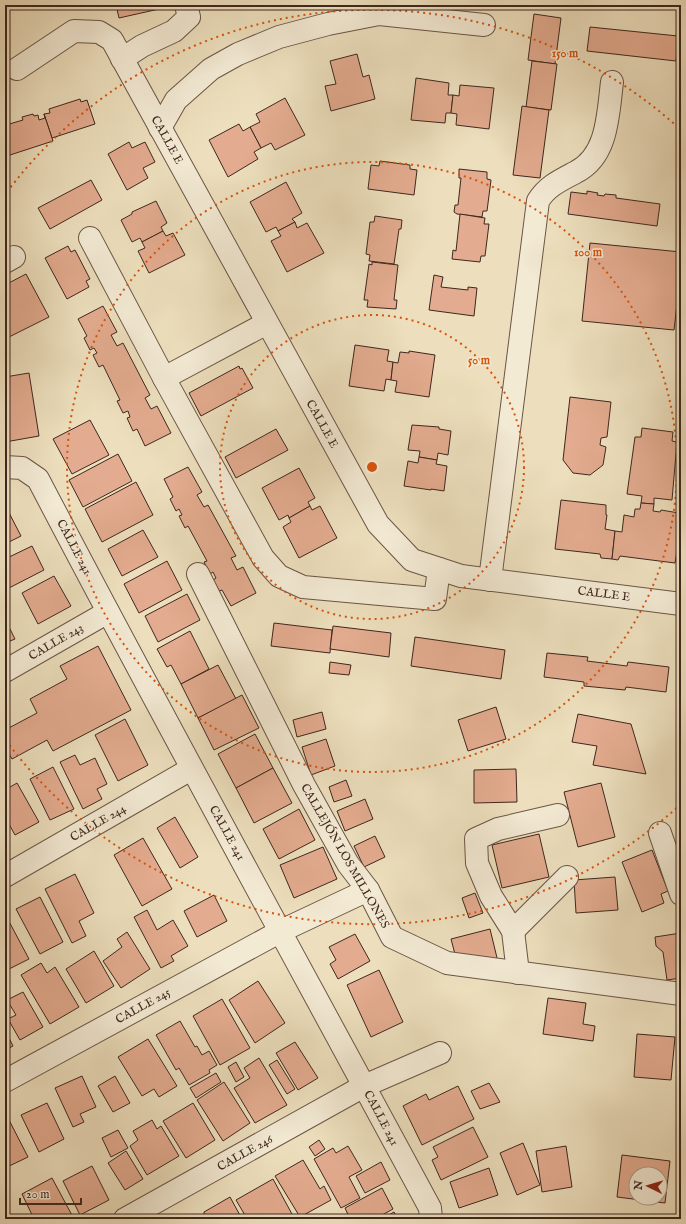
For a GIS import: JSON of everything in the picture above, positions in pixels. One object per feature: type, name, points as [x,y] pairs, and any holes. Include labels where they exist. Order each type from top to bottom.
[{"type":"street","points":[[122,59],[142,46],[174,31],[189,17],[186,5]]},
{"type":"street","points":[[160,128],[176,100],[211,69],[238,54],[279,37],[379,14],[484,25]]},
{"type":"street","name":"CALLE E","points":[[17,69],[74,31],[99,32],[112,40],[378,524],[412,560],[461,576],[681,604]]},
{"type":"street","points":[[490,580],[538,201],[542,193],[555,183],[578,172],[591,163],[605,132],[612,82]]},
{"type":"street","points":[[90,238],[164,378],[263,558],[279,576],[303,587],[435,598],[439,569]]},
{"type":"street","points":[[164,378],[267,323]]},
{"type":"street","name":"CALLE 241","points":[[5,467],[22,468],[38,479],[191,769],[281,931],[430,1208],[431,1219]]},
{"type":"street","name":"CALLEJÓN LOS MILLONES","points":[[198,574],[304,785],[348,864],[368,890],[392,937],[447,963],[681,994]]},
{"type":"street","name":"CALLE 243","points":[[5,671],[108,612]]},
{"type":"street","name":"CALLE 244","points":[[5,876],[191,769]]},
{"type":"street","points":[[518,973],[513,931],[491,896],[477,863],[476,839],[498,829],[558,815]]},
{"type":"street","points":[[660,833],[681,894]]},
{"type":"street","points":[[513,931],[567,877]]},
{"type":"street","name":"CALLE 245","points":[[5,1081],[281,931],[368,890]]},
{"type":"street","name":"CALLE 246","points":[[125,1219],[364,1086],[440,1053]]},
{"type":"building","points":[[116,5],[159,5],[159,9],[119,18]]},
{"type":"building","points":[[534,14],[561,18],[555,64],[528,60]]},
{"type":"building","points":[[590,27],[678,36],[676,61],[587,51]]},
{"type":"building","points":[[357,54],[363,77],[369,75],[375,99],[331,111],[325,86],[336,84],[330,61]]},
{"type":"building","points":[[532,61],[557,64],[551,110],[526,107]]},
{"type":"building","points":[[416,78],[449,83],[448,95],[453,95],[451,113],[446,113],[445,123],[411,120]]},
{"type":"building","points":[[460,85],[494,88],[489,129],[456,125],[457,114],[451,113],[453,95],[459,96]]},
{"type":"building","points":[[285,98],[305,135],[275,150],[271,143],[261,148],[250,127],[260,122],[256,114]]},
{"type":"building","points":[[80,99],[81,102],[87,100],[95,124],[52,138],[44,114],[50,113],[49,109]]},
{"type":"building","points":[[522,106],[549,110],[540,178],[513,175]]},
{"type":"building","points":[[33,114],[34,116],[38,115],[39,120],[45,118],[44,114],[53,141],[10,155],[5,141],[5,131],[8,130],[6,125],[23,120],[22,117]]},
{"type":"building","points":[[239,124],[243,131],[250,127],[261,148],[254,152],[258,159],[228,177],[209,140]]},
{"type":"building","points":[[129,142],[132,148],[145,142],[155,162],[143,168],[148,178],[127,190],[108,154]]},
{"type":"building","points":[[380,161],[410,165],[410,169],[417,170],[414,195],[368,189],[371,165],[379,166]]},
{"type":"building","points":[[459,169],[487,172],[487,179],[491,180],[487,211],[483,211],[482,217],[457,214],[454,212],[455,205],[458,205],[461,178],[459,178]]},
{"type":"building","points":[[91,180],[102,200],[50,229],[38,208]]},
{"type":"building","points":[[286,182],[302,213],[292,219],[295,222],[278,231],[276,227],[266,232],[250,202]]},
{"type":"building","points":[[587,191],[598,193],[597,195],[616,195],[616,198],[660,204],[657,226],[568,214],[571,192],[587,194]]},
{"type":"building","points":[[156,201],[167,223],[161,227],[163,231],[142,242],[140,238],[132,242],[121,220],[132,214],[132,212]]},
{"type":"building","points":[[460,214],[485,218],[484,224],[489,224],[485,256],[481,256],[480,262],[452,259],[453,250],[456,251]]},
{"type":"building","points":[[375,216],[402,220],[401,229],[399,229],[394,264],[369,261],[370,255],[366,254],[370,222],[374,222]]},
{"type":"building","points":[[295,222],[297,228],[307,223],[324,253],[287,272],[271,241],[281,236],[278,231]]},
{"type":"building","points":[[163,231],[166,236],[173,233],[185,255],[149,273],[138,251],[145,248],[142,242]]},
{"type":"building","points":[[590,243],[681,252],[681,269],[674,330],[582,321]]},
{"type":"building","points":[[68,246],[71,252],[75,250],[90,279],[86,281],[89,287],[67,299],[45,258]]},
{"type":"building","points":[[372,262],[398,265],[394,300],[397,300],[396,309],[367,307],[368,300],[364,300],[369,264],[372,265]]},
{"type":"building","points":[[26,274],[49,317],[5,339],[5,285]]},
{"type":"building","points":[[434,275],[443,277],[441,287],[468,290],[468,287],[477,288],[474,316],[429,310]]},
{"type":"building","points":[[103,306],[117,332],[111,335],[117,346],[123,343],[150,395],[145,398],[151,409],[157,406],[171,433],[145,446],[137,429],[133,431],[127,418],[130,417],[128,411],[123,413],[117,401],[120,400],[103,365],[99,367],[93,355],[97,353],[94,348],[90,350],[84,338],[87,336],[78,319]]},
{"type":"building","points":[[355,345],[389,350],[387,361],[393,362],[391,380],[386,379],[384,391],[349,386]]},
{"type":"building","points":[[409,351],[435,355],[429,397],[395,392],[397,381],[391,380],[393,362],[398,363],[400,352],[409,353]]},
{"type":"building","points":[[239,366],[240,369],[242,368],[253,388],[201,416],[189,393]]},
{"type":"building","points":[[29,373],[39,436],[5,442],[5,377]]},
{"type":"building","points":[[570,397],[611,402],[607,437],[601,438],[600,445],[606,447],[603,465],[590,475],[573,473],[563,460]]},
{"type":"building","points":[[90,420],[109,455],[72,474],[53,439]]},
{"type":"building","points":[[412,425],[439,427],[439,429],[451,431],[448,455],[438,453],[437,460],[419,457],[420,451],[408,450]]},
{"type":"building","points":[[642,428],[673,432],[672,441],[677,442],[672,500],[654,498],[654,504],[641,503],[642,496],[627,494],[635,437],[641,437]]},
{"type":"building","points":[[276,429],[288,450],[236,478],[225,457]]},
{"type":"building","points":[[118,454],[132,481],[83,507],[69,480]]},
{"type":"building","points":[[419,457],[437,460],[436,464],[447,466],[444,491],[404,486],[408,461],[418,463]]},
{"type":"building","points":[[188,467],[202,492],[197,495],[204,507],[208,505],[236,556],[231,558],[237,570],[243,567],[256,593],[231,606],[222,590],[219,591],[213,580],[216,578],[213,572],[210,574],[204,562],[207,561],[188,526],[185,528],[179,516],[182,515],[179,509],[176,511],[170,499],[173,497],[164,479]]},
{"type":"building","points":[[299,468],[315,498],[308,502],[310,506],[289,518],[288,515],[279,520],[262,488]]},
{"type":"building","points":[[136,482],[153,515],[102,542],[85,509]]},
{"type":"building","points":[[561,500],[606,505],[607,515],[605,529],[615,531],[612,559],[601,558],[600,554],[555,549]]},
{"type":"building","points":[[641,503],[654,504],[653,511],[660,512],[661,510],[679,513],[681,527],[675,563],[620,556],[618,560],[612,559],[615,531],[622,532],[624,515],[634,517],[635,509],[640,509]]},
{"type":"building","points":[[5,505],[21,536],[5,544]]},
{"type":"building","points":[[310,506],[312,510],[320,506],[337,538],[299,558],[283,527],[291,522],[289,518]]},
{"type":"building","points":[[143,530],[158,557],[122,576],[108,549]]},
{"type":"building","points":[[32,546],[44,570],[9,588],[5,580],[5,559]]},
{"type":"building","points":[[167,561],[182,590],[139,613],[124,584]]},
{"type":"building","points":[[54,576],[71,606],[38,624],[22,593]]},
{"type":"building","points":[[187,594],[200,620],[158,642],[145,616]]},
{"type":"building","points":[[5,619],[15,639],[5,643]]},
{"type":"building","points":[[274,623],[332,630],[330,653],[271,646]]},
{"type":"building","points":[[333,626],[391,633],[389,657],[330,649]]},
{"type":"building","points":[[190,631],[209,669],[181,684],[171,665],[167,667],[157,649]]},
{"type":"building","points":[[415,637],[505,650],[501,679],[411,666]]},
{"type":"building","points":[[98,646],[131,710],[53,751],[47,740],[12,759],[5,747],[5,730],[37,713],[30,699],[67,679],[60,666]]},
{"type":"building","points":[[547,653],[588,657],[587,661],[627,666],[628,662],[669,667],[666,692],[626,687],[625,690],[584,686],[584,682],[544,677]]},
{"type":"building","points":[[330,662],[351,665],[349,675],[329,673]]},
{"type":"building","points":[[218,665],[236,699],[198,718],[181,684]]},
{"type":"building","points":[[242,695],[259,728],[214,750],[198,718]]},
{"type":"building","points":[[496,707],[506,739],[468,751],[458,720]]},
{"type":"building","points":[[322,712],[326,729],[297,737],[293,720]]},
{"type":"building","points":[[578,714],[631,724],[646,774],[593,765],[597,746],[572,742]]},
{"type":"building","points":[[125,719],[148,765],[118,781],[95,735]]},
{"type":"building","points":[[255,734],[273,768],[236,788],[218,754]]},
{"type":"building","points":[[326,739],[335,766],[311,775],[302,747]]},
{"type":"building","points":[[75,755],[80,765],[95,758],[107,784],[97,789],[102,799],[83,809],[60,762]]},
{"type":"building","points":[[53,767],[74,809],[50,820],[30,779]]},
{"type":"building","points":[[273,768],[292,803],[254,823],[236,788]]},
{"type":"building","points":[[516,769],[517,802],[474,803],[474,770]]},
{"type":"building","points":[[346,780],[352,796],[334,802],[329,787]]},
{"type":"building","points":[[17,783],[39,822],[15,835],[5,817],[5,790]]},
{"type":"building","points":[[601,783],[615,837],[578,847],[564,792]]},
{"type":"building","points":[[365,799],[373,819],[345,831],[337,811]]},
{"type":"building","points":[[299,809],[315,840],[279,859],[263,829]]},
{"type":"building","points":[[175,817],[198,857],[180,868],[157,828]]},
{"type":"building","points":[[539,834],[549,877],[502,888],[492,845]]},
{"type":"building","points":[[375,836],[385,857],[364,867],[354,846]]},
{"type":"building","points":[[143,838],[172,889],[142,906],[114,855]]},
{"type":"building","points":[[323,847],[337,879],[294,898],[280,865]]},
{"type":"building","points":[[652,850],[668,891],[661,894],[664,903],[642,912],[622,862]]},
{"type":"building","points":[[75,874],[94,913],[79,921],[86,936],[72,943],[45,889]]},
{"type":"building","points":[[615,877],[618,910],[576,913],[574,880]]},
{"type":"building","points":[[475,893],[483,913],[469,918],[462,898]]},
{"type":"building","points":[[214,895],[227,921],[197,937],[184,911]]},
{"type":"building","points":[[40,897],[63,942],[40,954],[16,909]]},
{"type":"building","points":[[147,910],[157,930],[173,920],[188,946],[171,956],[174,961],[161,968],[134,917]]},
{"type":"building","points":[[5,914],[29,959],[5,971]]},
{"type":"building","points":[[490,929],[498,962],[456,958],[451,939]]},
{"type":"building","points":[[127,932],[150,969],[121,988],[103,961],[122,947],[117,939]]},
{"type":"building","points":[[681,933],[681,978],[667,980],[663,952],[656,946],[655,937]]},
{"type":"building","points":[[355,934],[370,961],[338,979],[330,964],[336,960],[329,947]]},
{"type":"building","points":[[94,951],[114,986],[86,1003],[66,969]]},
{"type":"building","points":[[41,963],[47,973],[55,967],[79,1007],[50,1024],[21,975]]},
{"type":"building","points":[[379,970],[403,1022],[371,1037],[347,985]]},
{"type":"building","points":[[258,981],[285,1023],[255,1043],[229,1000]]},
{"type":"building","points":[[23,992],[43,1027],[20,1040],[8,1019],[16,1015],[7,1000]]},
{"type":"building","points":[[548,998],[586,1003],[583,1024],[595,1026],[593,1041],[543,1034]]},
{"type":"building","points":[[222,999],[250,1048],[220,1065],[193,1016]]},
{"type":"building","points":[[180,1021],[195,1047],[197,1046],[202,1055],[209,1051],[217,1065],[209,1070],[210,1073],[189,1085],[179,1068],[176,1070],[156,1035]]},
{"type":"building","points":[[5,1030],[13,1046],[5,1050]]},
{"type":"building","points":[[637,1034],[675,1037],[671,1080],[634,1077]]},
{"type":"building","points":[[148,1039],[177,1086],[159,1097],[154,1089],[142,1096],[118,1057]]},
{"type":"building","points":[[295,1042],[318,1078],[298,1090],[276,1053]]},
{"type":"building","points":[[259,1058],[287,1105],[255,1123],[234,1088],[250,1078],[244,1068]]},
{"type":"building","points":[[277,1060],[295,1089],[287,1094],[269,1065]]},
{"type":"building","points":[[236,1062],[244,1077],[236,1082],[228,1067]]},
{"type":"building","points":[[216,1073],[221,1082],[196,1098],[190,1088]]},
{"type":"building","points":[[82,1076],[96,1107],[80,1114],[84,1122],[73,1127],[55,1088]]},
{"type":"building","points":[[115,1076],[130,1103],[113,1112],[98,1086]]},
{"type":"building","points":[[224,1082],[250,1123],[223,1141],[197,1100]]},
{"type":"building","points":[[489,1083],[500,1102],[480,1109],[471,1091]]},
{"type":"building","points":[[458,1086],[474,1119],[422,1145],[403,1106],[426,1094],[429,1100]]},
{"type":"building","points":[[47,1103],[64,1139],[39,1152],[21,1115]]},
{"type":"building","points":[[193,1103],[215,1140],[186,1158],[163,1121]]},
{"type":"building","points":[[9,1120],[28,1157],[5,1168],[5,1122]]},
{"type":"building","points":[[152,1120],[157,1129],[161,1126],[179,1156],[147,1175],[130,1146],[138,1140],[133,1131]]},
{"type":"building","points":[[473,1127],[488,1157],[441,1180],[432,1160],[438,1157],[433,1147]]},
{"type":"building","points":[[118,1130],[128,1148],[111,1157],[102,1138]]},
{"type":"building","points":[[319,1140],[325,1149],[315,1156],[309,1147]]},
{"type":"building","points":[[523,1143],[540,1185],[517,1195],[500,1153]]},
{"type":"building","points":[[348,1146],[362,1170],[349,1177],[360,1198],[341,1208],[314,1159],[333,1148],[336,1153]]},
{"type":"building","points":[[566,1146],[572,1187],[542,1192],[536,1151]]},
{"type":"building","points":[[126,1151],[143,1179],[125,1190],[108,1163]]},
{"type":"building","points":[[622,1155],[670,1161],[668,1178],[668,1166],[628,1166],[628,1198],[617,1197]]},
{"type":"building","points":[[303,1160],[320,1189],[324,1186],[331,1200],[300,1217],[275,1176]]},
{"type":"building","points":[[381,1162],[390,1180],[365,1193],[356,1176]]},
{"type":"building","points":[[92,1166],[109,1200],[80,1215],[63,1181]]},
{"type":"building","points":[[489,1168],[498,1195],[459,1208],[450,1182]]},
{"type":"building","points":[[52,1178],[74,1219],[34,1219],[22,1194]]},
{"type":"building","points":[[273,1179],[293,1216],[288,1219],[252,1219],[249,1215],[246,1217],[236,1200]]},
{"type":"building","points":[[382,1188],[393,1209],[375,1219],[350,1219],[345,1208]]},
{"type":"building","points":[[230,1197],[242,1219],[198,1219],[204,1214],[204,1212]]},
{"type":"building","points":[[394,1212],[398,1219],[382,1219]]},
{"type":"building","points":[[477,1216],[494,1219],[476,1219]]}]
